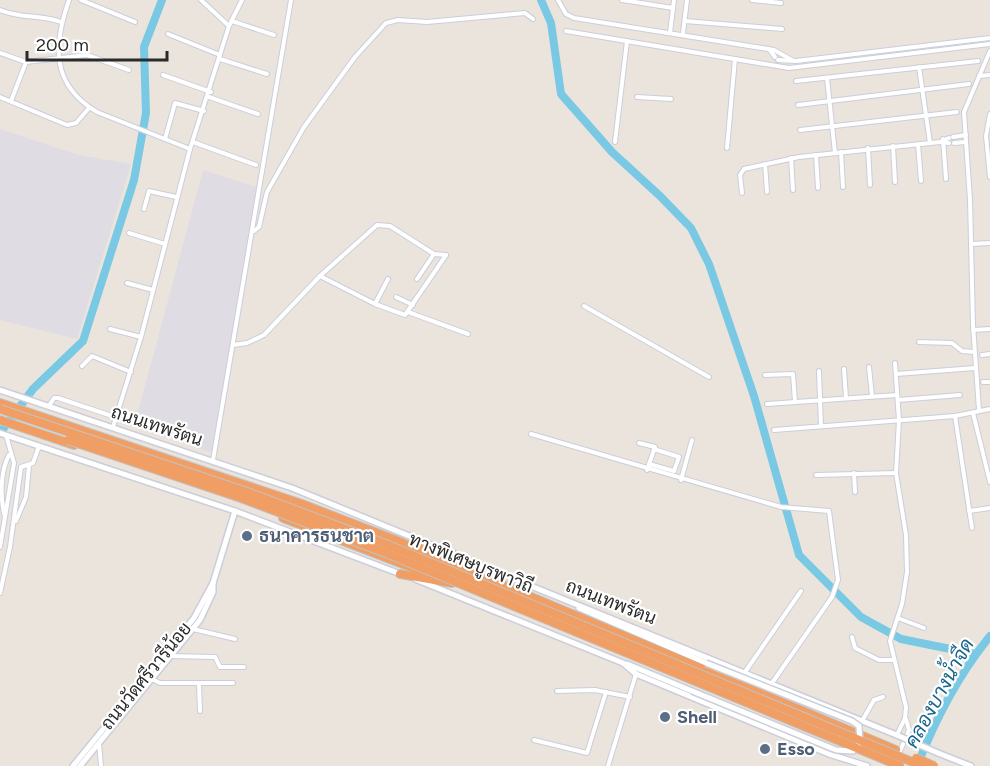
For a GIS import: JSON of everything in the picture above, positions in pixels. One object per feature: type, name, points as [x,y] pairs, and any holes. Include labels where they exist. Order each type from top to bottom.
[{"type":"highway","name":"ถนนเทพรัตน","points":[[0,403],[245,483],[398,541],[935,766]]},
{"type":"highway","name":"ทางพิเศษบูรพาวิถี","points":[[0,409],[247,492],[388,545],[922,766]]},
{"type":"highway","points":[[0,419],[240,501],[452,583],[892,765]]},
{"type":"highway","name":"ทางพิเศษบูรพาวิถี","points":[[0,419],[210,487],[334,532],[900,766]]},
{"type":"highway","points":[[398,541],[453,554]]},
{"type":"highway","points":[[400,574],[452,583]]},
{"type":"main road","name":"ถนนเทพรัตน","points":[[0,390],[213,460],[383,524],[971,766]]},
{"type":"main road","points":[[3,434],[236,511],[400,574],[836,750],[854,752],[860,743],[859,726],[852,722],[706,663],[545,592]]},
{"type":"main road","name":"ถนนวัดศรีวารีน้อย","points":[[73,766],[194,618],[213,583],[236,511]]},
{"type":"main road","name":"ถนนวัดศรีวารีน้อย","points":[[80,766],[193,629],[213,594],[213,583]]},
{"type":"main road","points":[[623,663],[636,674],[842,758],[867,766]]},
{"type":"street","points":[[69,0],[61,22],[58,57],[70,88],[89,108],[190,149]]},
{"type":"street","points":[[81,0],[135,22]]},
{"type":"street","points":[[201,0],[229,26]]},
{"type":"street","points":[[113,427],[141,337],[190,149],[204,111],[229,26],[242,0]]},
{"type":"street","points":[[213,460],[291,0]]},
{"type":"street","points":[[558,0],[566,14],[574,18],[683,33],[769,49],[792,60]]},
{"type":"street","points":[[622,0],[673,8]]},
{"type":"street","points":[[670,33],[674,0]]},
{"type":"street","points":[[683,33],[687,0]]},
{"type":"street","points":[[752,0],[781,3]]},
{"type":"street","points":[[0,10],[17,17],[40,15],[61,22]]},
{"type":"street","points":[[253,232],[259,227],[267,192],[304,127],[355,57],[386,23],[398,20],[427,22],[525,13],[533,19]]},
{"type":"street","points":[[232,21],[274,35]]},
{"type":"street","points":[[685,21],[782,29]]},
{"type":"street","points":[[566,31],[793,68],[990,45]]},
{"type":"street","points":[[168,34],[220,57],[267,74]]},
{"type":"street","points":[[769,49],[776,58],[792,60],[990,38]]},
{"type":"street","points":[[615,142],[627,41]]},
{"type":"street","points":[[979,410],[974,352],[965,105],[990,51]]},
{"type":"street","points":[[0,53],[26,62],[58,57],[96,57],[129,70]]},
{"type":"street","points":[[727,148],[735,59]]},
{"type":"street","points":[[796,81],[978,61]]},
{"type":"street","points":[[11,101],[26,62]]},
{"type":"street","points":[[919,67],[930,143]]},
{"type":"street","points":[[163,75],[210,92]]},
{"type":"street","points":[[978,76],[990,75]]},
{"type":"street","points":[[827,78],[836,153]]},
{"type":"street","points":[[798,105],[969,84]]},
{"type":"street","points":[[0,97],[67,125],[76,123],[89,108]]},
{"type":"street","points":[[637,97],[671,99]]},
{"type":"street","points":[[208,98],[258,114]]},
{"type":"street","points":[[165,139],[175,103],[204,111]]},
{"type":"street","points":[[800,130],[957,111]]},
{"type":"street","points":[[990,114],[988,135],[990,177]]},
{"type":"street","points":[[742,193],[742,171],[765,164],[791,158],[868,148],[930,143],[966,135]]},
{"type":"street","points":[[946,140],[952,143],[966,142]]},
{"type":"street","points":[[946,140],[946,179]]},
{"type":"street","points":[[193,142],[256,165]]},
{"type":"street","points":[[918,144],[921,181]]},
{"type":"street","points":[[893,146],[895,183]]},
{"type":"street","points":[[868,148],[870,185]]},
{"type":"street","points":[[841,152],[843,187]]},
{"type":"street","points":[[816,155],[819,188]]},
{"type":"street","points":[[791,158],[793,190]]},
{"type":"street","points":[[765,164],[767,192]]},
{"type":"street","points":[[144,209],[149,191],[176,197]]},
{"type":"street","points":[[233,345],[247,344],[264,335],[320,276],[377,225],[390,226],[434,254],[446,255],[408,312],[403,315],[375,304],[320,276]]},
{"type":"street","points":[[129,234],[165,244]]},
{"type":"street","points":[[971,244],[990,243]]},
{"type":"street","points":[[417,279],[434,254]]},
{"type":"street","points":[[375,304],[388,279]]},
{"type":"street","points":[[127,283],[153,290]]},
{"type":"street","points":[[396,297],[413,305]]},
{"type":"street","points":[[584,306],[710,377]]},
{"type":"street","points":[[408,312],[468,334]]},
{"type":"street","points":[[973,330],[990,328]]},
{"type":"street","points":[[110,329],[141,337]]},
{"type":"street","points":[[919,342],[952,343],[962,351],[974,352]]},
{"type":"street","points":[[982,355],[990,354]]},
{"type":"street","points":[[82,366],[92,356],[131,372]]},
{"type":"street","points":[[892,765],[909,730],[905,718],[905,699],[893,660],[890,641],[898,618],[907,577],[907,542],[896,473],[899,420],[895,363]]},
{"type":"street","points":[[869,367],[872,396]]},
{"type":"street","points":[[896,374],[975,368]]},
{"type":"street","points":[[844,369],[846,398]]},
{"type":"street","points":[[819,371],[818,399],[821,426]]},
{"type":"street","points":[[765,375],[793,374],[795,402]]},
{"type":"street","points":[[983,382],[990,382]]},
{"type":"street","points":[[767,404],[872,396],[960,395]]},
{"type":"street","points":[[49,406],[54,398],[58,398],[115,417]]},
{"type":"street","points":[[774,430],[955,416],[990,409]]},
{"type":"street","points":[[973,413],[990,483]]},
{"type":"street","points":[[955,416],[972,528]]},
{"type":"street","points":[[3,434],[14,463],[21,467],[30,465]]},
{"type":"street","points":[[531,434],[681,480],[781,507],[829,511],[837,585],[832,597],[772,683]]},
{"type":"street","points":[[681,480],[692,440]]},
{"type":"street","points":[[639,443],[679,457],[674,471],[649,464]]},
{"type":"street","points":[[14,523],[27,496],[30,465],[39,445]]},
{"type":"street","points":[[647,470],[654,449]]},
{"type":"street","points":[[5,518],[2,508],[2,470],[9,454]]},
{"type":"street","points":[[0,547],[14,463]]},
{"type":"street","points":[[0,593],[14,523],[21,467]]},
{"type":"street","points":[[816,475],[854,472],[896,473]]},
{"type":"street","points":[[854,472],[855,492]]},
{"type":"street","points":[[969,512],[990,508]]},
{"type":"street","points":[[745,672],[801,591]]},
{"type":"street","points":[[898,618],[924,628]]},
{"type":"street","points":[[193,629],[235,639]]},
{"type":"street","points":[[852,637],[855,648],[879,660],[893,660]]},
{"type":"street","points":[[169,656],[215,657],[220,667],[244,667]]},
{"type":"street","points":[[608,766],[636,674]]},
{"type":"street","points":[[152,679],[160,683],[232,683]]},
{"type":"street","points":[[199,684],[200,711]]},
{"type":"street","points":[[557,691],[606,692],[630,697]]},
{"type":"street","points":[[534,740],[587,753],[606,692]]},
{"type":"street","points":[[862,721],[874,700],[883,697]]},
{"type":"street","points":[[898,736],[905,718]]},
{"type":"street","points":[[99,743],[101,766]]},
{"type":"street","points":[[842,758],[856,766]]},
{"type":"shaded area","points":[[0,129],[79,155],[131,164],[77,339],[0,320]]},
{"type":"shaded area","points":[[203,170],[259,188],[213,453],[134,427]]},
{"type":"waterway","points":[[0,433],[33,389],[83,341],[134,180],[146,113],[144,47],[162,0]]},
{"type":"waterway","points":[[541,0],[551,23],[561,94],[612,152],[691,228],[709,264],[754,396],[799,555],[861,617],[901,639],[975,654]]},
{"type":"waterway","name":"คลองบางน้ำจืด","points":[[917,766],[949,698],[968,666],[990,636]]},
{"type":"place","name":"ธนาคารธนชาต","points":[[247,536]]},
{"type":"place","name":"Shell","points":[[665,717]]},
{"type":"place","name":"Esso","points":[[765,749]]}]
